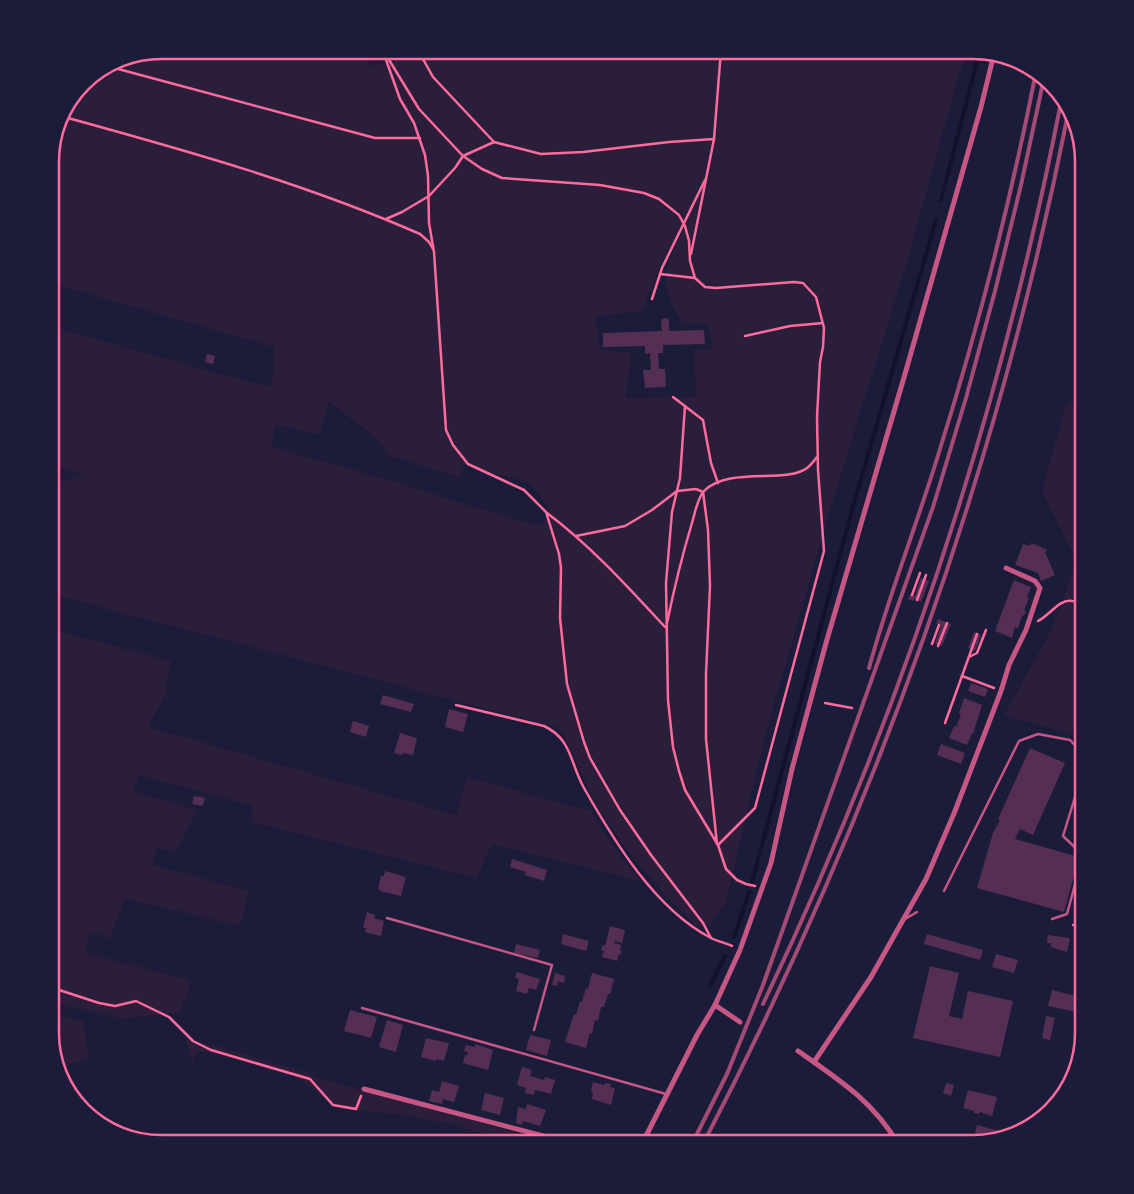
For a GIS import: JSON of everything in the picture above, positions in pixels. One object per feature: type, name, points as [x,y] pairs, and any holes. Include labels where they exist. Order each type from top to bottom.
[{"type":"street","points":[[646,1135],[697,1035],[715,1005],[740,950],[771,863],[792,769],[826,642],[908,364],[992,61]]},
{"type":"street","points":[[814,1062],[871,977],[926,879],[942,844],[1009,665],[1029,622],[1040,588],[1035,581],[1006,568]]},
{"type":"street","points":[[715,1005],[740,1022]]},
{"type":"street","points":[[798,1051],[854,1090],[876,1113],[892,1135]]},
{"type":"street","points":[[364,1088],[540,1135]]},
{"type":"lane","points":[[944,891],[1019,740],[1038,734],[1070,740],[1075,745]]},
{"type":"lane","points":[[1075,797],[1063,836],[1075,847]]},
{"type":"lane","points":[[1052,919],[1067,914],[1075,884]]},
{"type":"lane","points":[[904,920],[917,912]]},
{"type":"lane","points":[[387,918],[552,965],[534,1030]]},
{"type":"lane","points":[[362,1008],[667,1094]]},
{"type":"path","points":[[386,59],[400,99],[414,123],[425,155],[434,252],[446,430],[453,445],[468,464],[524,490],[546,512],[576,536],[666,628]]},
{"type":"path","points":[[388,59],[419,109],[463,156],[482,169],[502,178],[600,185],[644,193],[659,199],[679,215],[689,241],[690,261],[695,278],[705,287],[716,288],[794,282],[803,283],[816,297],[823,323],[823,347],[820,362],[817,417],[824,551],[755,808],[718,845]]},
{"type":"path","points":[[423,59],[433,77],[494,142],[541,154],[583,152],[714,139]]},
{"type":"path","points":[[690,261],[714,139],[719,59]]},
{"type":"path","points":[[117,69],[375,138],[420,138]]},
{"type":"path","points":[[68,116],[68,118],[260,173],[346,203],[420,234],[429,242],[434,252]]},
{"type":"path","points":[[386,219],[429,196],[455,168],[463,156],[494,142]]},
{"type":"path","points":[[652,299],[660,274],[708,174]]},
{"type":"path","points":[[660,274],[695,278]]},
{"type":"path","points":[[745,336],[790,326],[823,323]]},
{"type":"path","points":[[673,397],[703,420],[718,483]]},
{"type":"path","points":[[685,406],[685,423],[677,490],[668,539],[666,628],[668,700],[673,747],[685,790],[718,845]]},
{"type":"path","points":[[666,628],[684,549],[703,492],[718,483],[746,476],[784,474],[806,470],[818,456]]},
{"type":"path","points":[[576,536],[625,526],[652,510],[677,490],[696,488],[703,492]]},
{"type":"path","points":[[703,492],[708,530],[710,586],[706,674],[706,739],[718,845],[726,869],[737,880],[746,884],[763,887]]},
{"type":"path","points":[[546,512],[562,568],[560,618],[567,684],[590,758],[620,810],[651,855],[703,923],[711,938]]},
{"type":"path","points":[[912,595],[920,573]]},
{"type":"path","points":[[917,600],[926,575]]},
{"type":"path","points":[[1029,622],[1044,618],[1060,604],[1068,601],[1075,602]]},
{"type":"path","points":[[938,646],[947,623]]},
{"type":"path","points":[[932,644],[939,625]]},
{"type":"path","points":[[969,657],[977,653],[986,630]]},
{"type":"path","points":[[945,723],[978,634]]},
{"type":"path","points":[[962,676],[994,688]]},
{"type":"path","points":[[825,703],[852,708]]},
{"type":"path","points":[[456,705],[544,726],[560,736],[583,786],[634,867],[674,912],[711,938],[740,950]]},
{"type":"path","points":[[59,990],[98,1003],[115,1006],[136,1001],[169,1017],[193,1041],[211,1050],[310,1079],[333,1105],[356,1109],[364,1088]]},
{"type":"shaded area","points":[[160,59],[368,59],[372,66],[395,61],[394,59],[963,59],[903,276],[834,497],[767,729],[725,904],[711,924],[697,927],[639,866],[602,815],[564,736],[556,727],[59,596],[59,482],[84,474],[59,467],[59,329],[242,380],[272,386],[274,347],[59,286],[59,154],[62,134],[69,115],[84,93],[110,72],[134,62]],"holes":[[[673,208],[681,213],[686,225],[668,263],[665,284],[668,295],[683,323],[709,325],[713,349],[694,350],[696,397],[626,398],[631,353],[601,350],[595,317],[642,311],[660,267],[682,225],[678,216],[672,211]],[[329,402],[379,440],[389,456],[459,477],[468,460],[480,469],[529,483],[548,506],[544,524],[524,522],[372,475],[271,447],[276,425],[319,435]]]},
{"type":"shaded area","points":[[1066,404],[1075,404],[1075,558],[1042,491]]},
{"type":"shaded area","points":[[1075,563],[1075,610],[1070,609],[1075,611],[1075,735],[1004,715],[1047,638],[1061,606]]},
{"type":"shaded area","points":[[59,631],[171,661],[165,696],[148,727],[456,815],[467,777],[591,811],[614,848],[641,881],[492,844],[477,878],[251,822],[252,806],[139,775],[133,791],[197,810],[176,852],[157,848],[152,865],[250,891],[240,926],[125,898],[110,938],[91,933],[85,953],[191,980],[180,1012],[123,1019],[59,1003]]},
{"type":"shaded area","points":[[59,1016],[83,1021],[89,1057],[64,1067],[60,1047]]},
{"type":"shaded area","points":[[186,1040],[225,1048],[311,1074],[311,1076],[525,1135],[488,1135],[446,1123],[404,1115],[343,1109],[332,1106],[317,1091],[295,1077],[217,1054],[197,1051],[193,1065]]},
{"type":"building","points":[[669,319],[669,331],[704,330],[705,344],[663,345],[663,353],[658,353],[659,369],[665,369],[666,387],[645,388],[643,370],[651,370],[650,353],[645,354],[645,346],[603,347],[603,333],[662,331],[661,320]]},
{"type":"building","points":[[207,354],[215,356],[213,364],[205,362]]},
{"type":"building","points":[[1031,543],[1046,549],[1047,551],[1045,552],[1055,575],[1041,581],[1038,573],[1015,565],[1023,544],[1030,546]]},
{"type":"building","points":[[921,578],[929,581],[921,602],[908,599],[910,594],[915,596]]},
{"type":"building","points":[[1014,580],[1031,587],[1024,610],[1026,612],[1022,616],[1018,628],[1015,627],[1012,638],[995,631]]},
{"type":"building","points":[[938,619],[951,624],[942,646],[935,644],[941,626],[936,624]]},
{"type":"building","points":[[974,632],[981,635],[975,651],[968,648]]},
{"type":"building","points":[[971,683],[988,689],[985,697],[968,691]]},
{"type":"building","points":[[383,695],[414,704],[411,712],[380,704]]},
{"type":"building","points":[[964,698],[982,705],[973,734],[967,745],[949,738],[961,714],[959,713]]},
{"type":"building","points":[[449,709],[468,714],[463,732],[445,727]]},
{"type":"building","points":[[353,721],[369,726],[366,737],[350,732]]},
{"type":"building","points":[[400,733],[417,738],[413,755],[394,753]]},
{"type":"building","points":[[941,744],[965,753],[961,764],[937,755]]},
{"type":"building","points":[[1030,748],[1065,763],[1033,835],[1020,829],[1015,839],[1075,856],[1075,872],[1064,912],[977,888],[993,833],[1000,820],[998,819]]},
{"type":"building","points":[[194,796],[205,798],[203,806],[192,804]]},
{"type":"building","points":[[512,859],[547,870],[544,881],[525,875],[526,872],[510,867]]},
{"type":"building","points":[[385,871],[406,877],[401,896],[378,889],[381,876],[384,876]]},
{"type":"building","points":[[367,912],[375,915],[374,918],[384,921],[381,936],[365,932],[366,928],[363,928]]},
{"type":"building","points":[[610,926],[625,930],[622,943],[615,941],[614,943],[621,945],[620,951],[622,951],[617,961],[602,957],[604,951],[601,950],[603,945],[605,946]]},
{"type":"building","points":[[563,934],[589,941],[586,951],[561,944]]},
{"type":"building","points":[[927,934],[983,950],[980,960],[924,944]]},
{"type":"building","points":[[1048,935],[1070,938],[1067,952],[1051,947],[1051,943],[1047,943]]},
{"type":"building","points":[[516,944],[540,950],[538,958],[514,953]]},
{"type":"building","points":[[996,954],[1018,960],[1014,973],[992,967]]},
{"type":"building","points":[[930,966],[959,973],[949,1016],[962,1019],[968,991],[1013,1001],[1000,1057],[913,1038]]},
{"type":"building","points":[[517,972],[540,979],[536,990],[529,988],[527,994],[516,991],[519,979],[515,978]]},
{"type":"building","points":[[555,973],[565,976],[564,983],[558,981],[557,986],[552,985]]},
{"type":"building","points":[[592,973],[614,979],[604,1007],[601,1007],[598,1021],[595,1020],[586,1048],[565,1042],[574,1014],[576,1015],[586,988],[588,989]]},
{"type":"building","points":[[1052,990],[1075,996],[1075,1012],[1048,1006]]},
{"type":"building","points":[[350,1010],[377,1017],[371,1038],[344,1031]]},
{"type":"building","points":[[1046,1016],[1055,1018],[1050,1040],[1042,1038]]},
{"type":"building","points":[[387,1020],[403,1025],[396,1052],[379,1047]]},
{"type":"building","points":[[530,1035],[551,1040],[547,1056],[526,1050]]},
{"type":"building","points":[[426,1038],[449,1043],[444,1061],[421,1057]]},
{"type":"building","points":[[475,1044],[493,1050],[488,1070],[463,1063],[465,1055],[468,1055],[468,1052],[464,1051],[466,1045],[475,1047]]},
{"type":"building","points":[[522,1067],[532,1070],[530,1076],[544,1080],[545,1077],[555,1080],[551,1094],[535,1090],[534,1095],[525,1093],[526,1088],[517,1085]]},
{"type":"building","points":[[442,1081],[459,1086],[454,1102],[443,1099],[442,1104],[429,1101],[432,1090],[439,1092]]},
{"type":"building","points":[[593,1082],[604,1085],[605,1083],[611,1084],[610,1087],[615,1088],[611,1105],[592,1099]]},
{"type":"building","points":[[946,1083],[954,1085],[951,1096],[943,1093]]},
{"type":"building","points":[[968,1090],[997,1097],[992,1116],[980,1112],[979,1114],[974,1113],[974,1111],[963,1108]]},
{"type":"building","points":[[485,1093],[504,1098],[500,1115],[481,1110]]},
{"type":"building","points":[[527,1104],[546,1110],[540,1126],[523,1121],[522,1125],[516,1123],[518,1107],[526,1109]]},
{"type":"building","points":[[977,1125],[1001,1132],[987,1134],[975,1135]]},
{"type":"waterway","points":[[941,200],[978,59]]},
{"type":"waterway","points":[[752,882],[852,510],[936,220]]},
{"type":"waterway","points":[[734,937],[749,892]]},
{"type":"waterway","points":[[710,986],[725,956]]},
{"type":"railway","points":[[869,668],[968,356],[1005,214],[1034,80]]},
{"type":"railway","points":[[696,1135],[727,1074],[763,985],[933,507],[966,398],[995,291],[1021,185],[1042,86]]},
{"type":"railway","points":[[763,1004],[813,895],[859,785],[902,673],[941,560],[977,446],[1009,330],[1037,214],[1060,107]]},
{"type":"railway","points":[[708,1135],[765,1020],[822,895],[875,768],[923,640],[967,510],[1005,378],[1040,245],[1067,120]]}]
